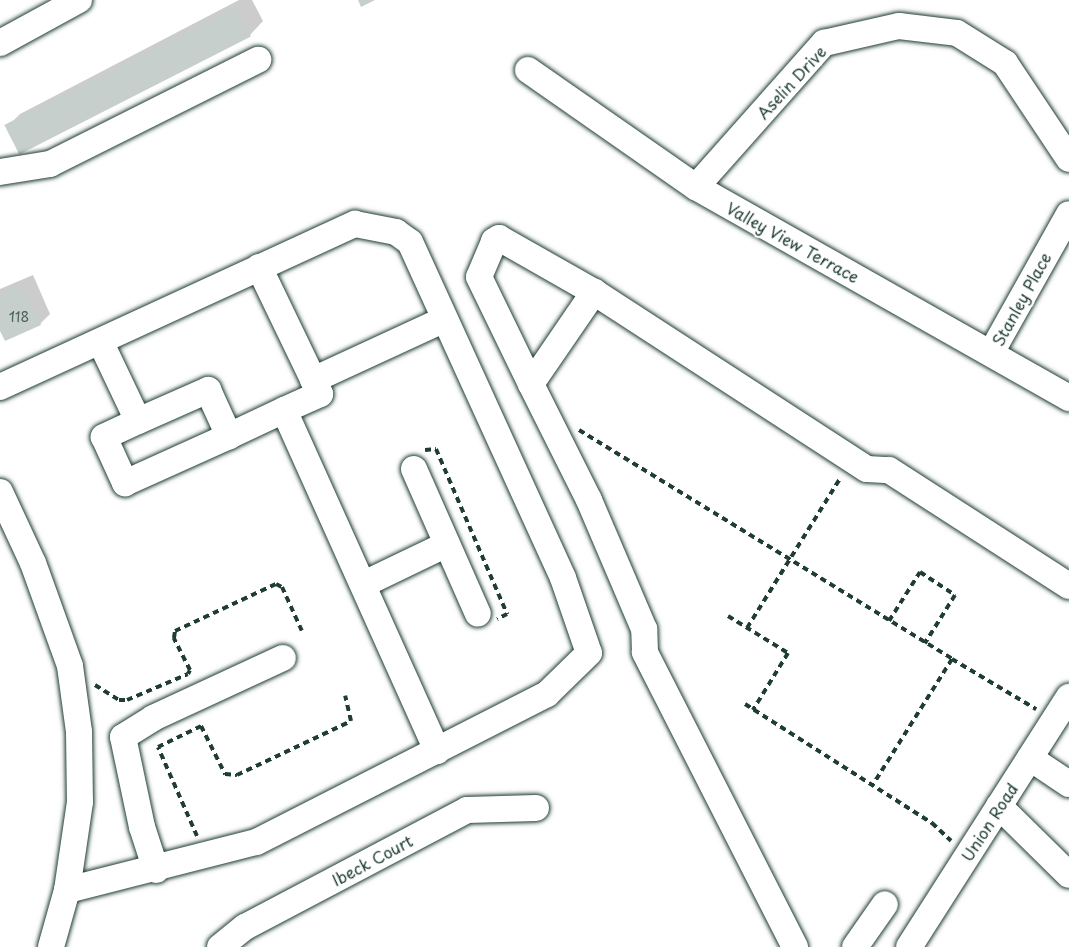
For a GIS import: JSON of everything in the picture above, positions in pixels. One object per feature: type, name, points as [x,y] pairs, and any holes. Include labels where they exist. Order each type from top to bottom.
[{"type":"street","points":[[0,43],[79,0]]},
{"type":"street","name":"Aselin Drive","points":[[696,187],[824,43],[898,26],[957,33],[1005,63],[1069,159]]},
{"type":"street","points":[[0,172],[50,164],[258,60]]},
{"type":"street","name":"Valley View Terrace","points":[[528,70],[696,187],[1069,398]]},
{"type":"street","name":"Stanley Place","points":[[990,353],[1069,214]]},
{"type":"street","points":[[0,387],[101,343],[355,224],[396,232],[410,242],[563,578],[589,653],[585,661],[548,694],[256,842],[156,870],[67,890]]},
{"type":"street","points":[[795,947],[645,652],[644,629],[589,500],[479,277],[494,241],[500,238],[594,292],[867,469],[889,470],[1069,586]]},
{"type":"street","points":[[229,436],[208,390],[104,437],[125,483],[229,436],[320,394],[260,267]]},
{"type":"street","points":[[531,384],[594,292]]},
{"type":"street","points":[[313,380],[445,319]]},
{"type":"street","points":[[101,343],[138,421]]},
{"type":"street","points":[[284,410],[437,751]]},
{"type":"street","points":[[414,469],[478,614]]},
{"type":"street","points":[[0,492],[33,563],[70,666],[79,732],[80,802],[67,890],[51,947]]},
{"type":"street","points":[[364,584],[447,544]]},
{"type":"street","points":[[156,870],[142,827],[123,737],[153,718],[283,658]]},
{"type":"street","name":"Union Road","points":[[909,947],[1069,697]]},
{"type":"street","points":[[1030,758],[1069,784]]},
{"type":"street","points":[[999,806],[1069,875]]},
{"type":"street","name":"Ibeck Court","points":[[220,947],[245,927],[467,810],[536,808]]},
{"type":"street","points":[[855,947],[885,904]]},
{"type":"path","points":[[543,408],[1054,720]]},
{"type":"path","points":[[747,628],[852,459]]},
{"type":"path","points":[[889,621],[920,572],[956,595],[925,643]]},
{"type":"path","points":[[92,683],[119,700],[127,700],[188,674],[190,670],[174,638],[175,631],[276,584],[282,587],[302,631]]},
{"type":"path","points":[[728,616],[788,653],[753,710]]},
{"type":"path","points":[[872,786],[952,659]]},
{"type":"path","points":[[206,856],[158,747],[201,726],[225,774],[237,775],[351,721],[345,696]]},
{"type":"path","points":[[744,704],[932,823],[944,837],[969,853]]},
{"type":"building","points":[[358,0],[375,0],[361,7]]},
{"type":"building","points":[[236,7],[251,36],[19,154],[4,125]]},
{"type":"building","points":[[22,284],[41,325],[5,341],[0,331],[0,294]]}]
